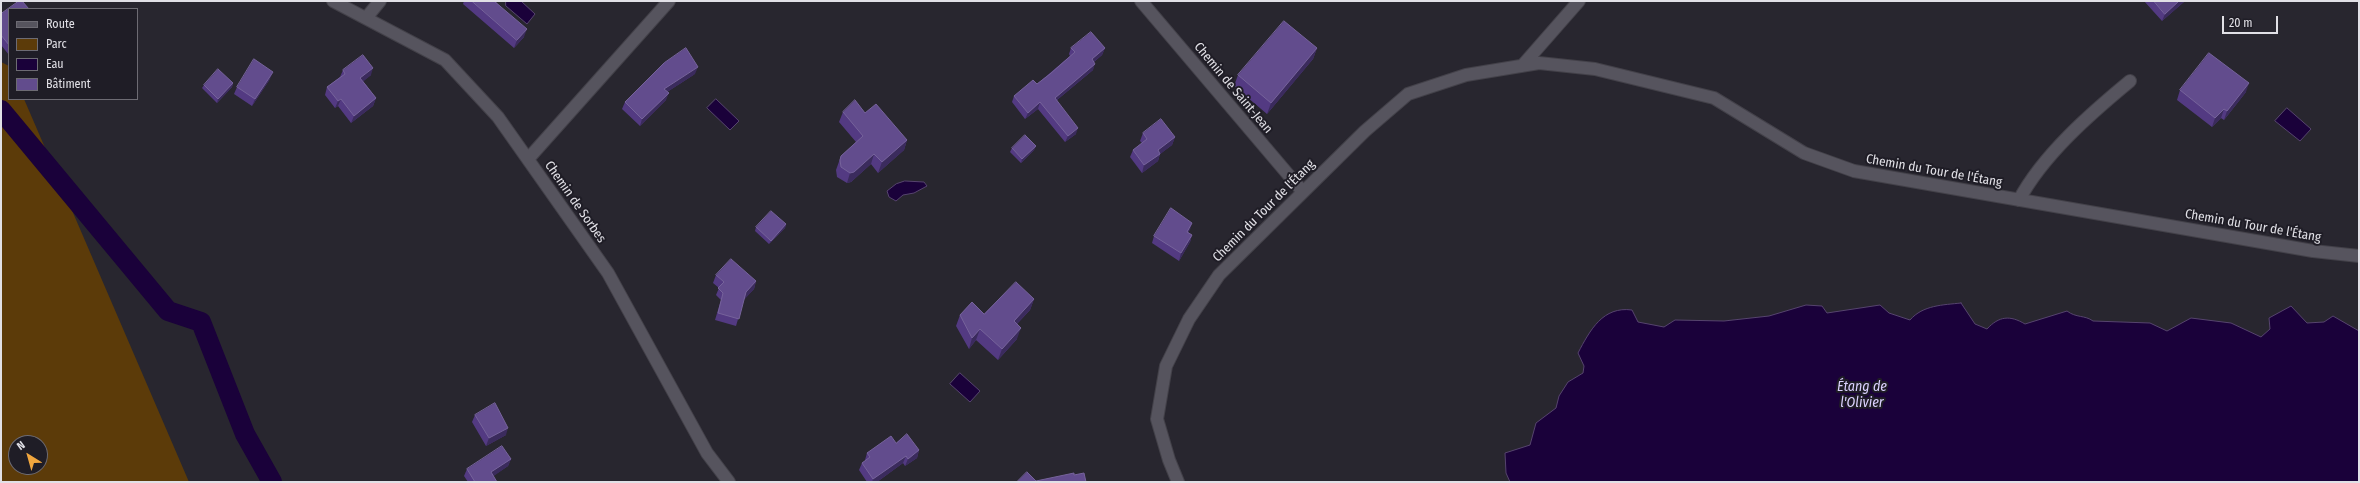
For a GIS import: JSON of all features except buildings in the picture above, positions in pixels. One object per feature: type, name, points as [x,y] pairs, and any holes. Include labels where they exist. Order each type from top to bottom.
[{"type":"street","name":"Chemin de Sorbes","points":[[333,1],[445,60],[498,117],[608,273],[707,453],[729,482]]},
{"type":"street","points":[[366,18],[380,1]]},
{"type":"street","points":[[528,159],[669,1]]},
{"type":"street","name":"Chemin de Saint-Jean","points":[[1141,1],[1303,192]]},
{"type":"street","points":[[1522,66],[1579,1]]},
{"type":"street","name":"Chemin du Tour de l'Étang","points":[[1178,482],[1169,460],[1157,419],[1166,366],[1189,319],[1219,275],[1365,131],[1408,94],[1466,75],[1539,63],[1595,69],[1714,98],[1804,153],[1854,171],[2312,251],[2359,256]]},
{"type":"street","points":[[2019,200],[2038,171],[2097,109],[2130,82]]},
{"type":"green space","points":[[1,62],[8,66],[8,100],[24,100],[189,482],[1,482]]},
{"type":"water","points":[[506,1],[521,1],[535,14],[527,24],[506,6]]},
{"type":"water","points":[[716,99],[739,121],[730,130],[707,108]]},
{"type":"water","points":[[2287,108],[2311,129],[2300,141],[2275,121]]},
{"type":"water","points":[[905,181],[924,182],[927,186],[914,193],[903,195],[896,201],[889,197],[887,191],[896,184]]},
{"type":"water","name":"Étang de l'Olivier","points":[[1961,303],[1975,324],[1987,329],[2000,319],[2010,318],[2025,324],[2067,311],[2074,315],[2093,321],[2150,323],[2167,331],[2191,318],[2231,323],[2261,337],[2270,329],[2269,318],[2291,306],[2307,323],[2324,322],[2333,316],[2359,331],[2359,482],[1510,482],[1506,473],[1505,453],[1530,445],[1536,423],[1556,408],[1559,396],[1568,382],[1583,373],[1584,366],[1578,353],[1587,336],[1599,321],[1613,312],[1632,310],[1638,322],[1664,327],[1675,320],[1724,321],[1769,316],[1806,305],[1822,306],[1827,313],[1880,305],[1889,313],[1910,320],[1921,311],[1927,309],[1940,305]]},
{"type":"water","points":[[960,373],[980,391],[970,402],[950,384]]},
{"type":"waterway","points":[[1,110],[168,311],[201,322],[245,434],[272,482]]}]
